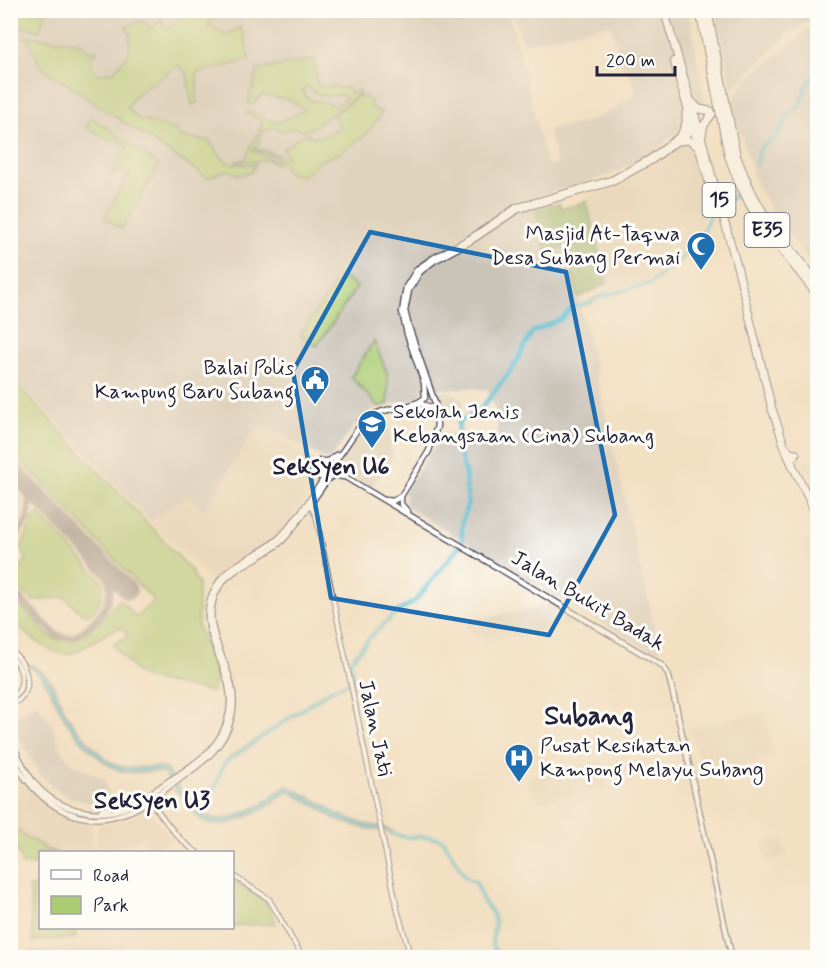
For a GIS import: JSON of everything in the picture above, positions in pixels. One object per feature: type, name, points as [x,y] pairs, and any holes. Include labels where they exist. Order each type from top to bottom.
[{"type":"highway","name":"15","points":[[662,10],[695,126],[699,148],[737,274]]},
{"type":"highway","name":"E35","points":[[700,10],[733,156],[751,206],[766,230],[818,295]]},
{"type":"highway","name":"E35","points":[[707,10],[712,56]]},
{"type":"highway","points":[[682,133],[689,104],[711,112],[704,125],[702,140]]},
{"type":"highway","name":"15","points":[[695,126],[702,140],[772,409],[792,467],[818,519],[796,486],[784,457],[772,418],[772,409]]},
{"type":"highway","points":[[679,141],[689,140],[699,148]]},
{"type":"highway","name":"E35","points":[[733,156],[771,225],[818,285]]},
{"type":"main road","points":[[103,818],[167,786],[202,759],[218,741],[229,714],[231,698],[229,686],[207,625],[207,611],[215,587],[225,575],[280,537],[360,427],[373,415],[416,403],[425,398],[426,390],[407,334],[402,308],[406,287],[417,269],[470,238],[516,207],[612,178],[650,158],[682,133],[695,126]]},
{"type":"main road","points":[[381,499],[393,501],[401,496],[432,444],[436,428],[435,404],[405,311],[409,290],[420,272],[434,261],[473,240],[518,210],[614,182],[652,161],[695,126]]},
{"type":"main road","points":[[416,403],[427,404],[434,409],[436,414]]},
{"type":"main road","points":[[315,491],[323,472],[320,461],[331,461],[344,448]]},
{"type":"main road","points":[[336,460],[338,472]]},
{"type":"main road","name":"Jalan Bukit Badak","points":[[330,468],[660,664],[666,671],[732,957]]},
{"type":"main road","points":[[179,777],[210,757],[220,744],[232,716],[234,698],[232,683],[211,625],[210,612],[218,589],[228,577],[282,541],[332,476],[348,478]]},
{"type":"main road","points":[[401,496],[401,504],[404,508],[428,525]]},
{"type":"main road","points":[[10,739],[38,787],[59,803],[90,813],[112,812]]},
{"type":"main road","points":[[10,754],[21,774],[46,802],[69,813],[103,818],[127,813],[142,804],[148,797]]},
{"type":"main road","points":[[157,809],[157,799],[167,786]]},
{"type":"main road","points":[[90,813],[106,810],[112,803],[116,808],[121,809]]},
{"type":"main road","points":[[142,804],[151,804],[157,809]]},
{"type":"street","name":"Jalan Jati","points":[[308,507],[315,512],[398,912],[411,957]]},
{"type":"street","points":[[10,651],[17,654],[27,685],[22,698],[10,705]]},
{"type":"street","points":[[10,657],[19,662]]},
{"type":"street","points":[[10,700],[21,690],[22,671]]},
{"type":"street","points":[[148,797],[184,844],[195,851]]},
{"type":"street","points":[[234,876],[269,900],[303,957]]},
{"type":"highlighted area","points":[[370,232],[566,272],[615,515],[549,635],[331,598],[293,371]]},
{"type":"shaded area","points":[[817,10],[817,14],[789,34],[732,89],[715,11]]},
{"type":"shaded area","points":[[11,11],[509,11],[547,165],[557,164],[548,129],[587,122],[618,107],[636,93],[632,78],[623,67],[610,24],[522,44],[513,11],[689,11],[705,103],[699,113],[652,153],[617,172],[532,198],[544,252],[567,249],[661,655],[659,657],[407,507],[406,495],[403,494],[443,434],[497,442],[498,417],[488,390],[467,388],[422,390],[420,398],[379,407],[359,425],[355,425],[331,458],[325,459],[259,424],[204,510],[188,495],[150,521],[11,374]]},
{"type":"shaded area","points":[[817,22],[817,272],[772,212],[756,184],[731,102],[745,81]]},
{"type":"shaded area","points":[[686,142],[692,145],[705,207],[701,228],[653,276],[644,281],[609,290],[587,196],[615,188]]},
{"type":"shaded area","points":[[440,392],[455,393],[463,399],[463,408],[440,408]]},
{"type":"shaded area","name":"Sekolah Jenis Kebangsaan (Cina) Subang","points":[[382,414],[388,419],[392,455],[390,462],[372,486],[368,486],[338,468],[357,437],[369,423]]},
{"type":"shaded area","points":[[259,424],[317,463],[320,471],[318,479],[312,492],[278,535],[212,582],[150,521],[188,495],[204,510]]},
{"type":"shaded area","points":[[818,459],[817,494],[802,462]]},
{"type":"shaded area","points":[[817,536],[817,557],[807,560],[802,540]]},
{"type":"shaded area","points":[[553,605],[585,624],[484,641],[457,622]]},
{"type":"shaded area","points":[[34,703],[52,724],[61,749],[72,763],[105,779],[110,801],[88,803],[69,797],[53,788],[38,772],[15,725],[19,715]]},
{"type":"shaded area","points":[[764,712],[775,757],[703,773],[689,727]]},
{"type":"shaded area","points":[[10,760],[27,787],[40,799],[65,815],[92,819],[92,851],[48,850],[11,825]]},
{"type":"shaded area","points":[[602,760],[608,788],[532,804],[526,776]]},
{"type":"shaded area","points":[[149,811],[170,839],[154,851],[150,851],[140,838],[113,848],[96,850],[98,825],[124,821]]},
{"type":"shaded area","points":[[783,838],[787,856],[766,860],[762,842]]},
{"type":"shaded area","points":[[122,944],[123,957],[31,957],[30,950]]},
{"type":"green space","points":[[10,11],[46,11],[39,31],[27,27],[22,28],[16,14],[11,17]]},
{"type":"green space","points":[[190,11],[221,11],[209,25],[225,35],[240,27],[246,41],[249,60],[197,73],[197,103],[192,105],[187,74],[179,65],[135,95],[127,107],[137,118],[176,130],[180,137],[209,141],[224,159],[232,164],[256,164],[251,172],[239,175],[227,170],[208,178],[42,68],[26,36],[82,43],[85,49],[97,51],[90,58],[95,72],[99,74],[114,71],[129,53],[130,35],[126,27],[141,20],[151,29],[162,18],[166,30]]},
{"type":"green space","points":[[315,59],[317,84],[327,87],[335,85],[340,89],[346,87],[351,94],[359,90],[359,94],[305,131],[295,128],[281,131],[274,127],[262,132],[258,145],[253,151],[278,162],[276,164],[269,160],[235,162],[245,159],[263,122],[246,113],[249,111],[277,123],[305,110],[290,100],[262,95],[252,105],[248,103],[258,70]],"holes":[[[307,86],[315,93],[343,95],[346,98],[336,106],[310,101],[302,91]]]},
{"type":"green space","points":[[360,95],[371,101],[371,108],[382,112],[367,134],[338,154],[324,159],[303,175],[292,174],[284,169],[284,164],[274,156],[256,150],[264,150],[286,158],[287,155],[283,148],[297,138],[309,134],[311,137],[325,136],[340,127],[333,116]]},
{"type":"green space","points":[[91,117],[159,165],[122,229],[104,218],[129,174],[121,168],[117,174],[111,172],[127,147],[115,139],[111,141],[86,127]]},
{"type":"green space","points":[[586,199],[607,283],[578,298],[567,248],[545,251],[536,211],[537,208],[559,203],[562,208],[581,204]]},
{"type":"green space","points":[[340,276],[357,287],[317,346],[300,335]]},
{"type":"green space","points":[[374,341],[388,375],[388,405],[379,407],[351,377]]},
{"type":"green space","points":[[11,378],[191,570],[198,584],[198,627],[217,673],[212,692],[145,678],[135,671],[113,645],[128,636],[122,628],[111,631],[76,652],[64,654],[38,643],[11,618],[11,595],[49,636],[60,640],[70,640],[97,624],[120,600],[136,617],[154,601],[11,450]]},
{"type":"green space","points":[[11,485],[19,500],[19,511],[11,526]]},
{"type":"green space","points":[[39,514],[103,582],[100,600],[89,614],[81,613],[65,597],[34,601],[14,582],[16,573],[27,560],[21,548],[33,520]]},
{"type":"green space","points":[[16,830],[53,851],[39,851],[39,864],[22,865],[11,833]]},
{"type":"green space","points":[[234,881],[265,901],[276,923],[234,926]]},
{"type":"green space","points":[[39,886],[39,929],[75,929],[76,938],[33,941],[30,887]]},
{"type":"water","points":[[28,664],[37,668],[49,680],[69,718],[103,756],[120,766],[165,768],[180,789],[195,800],[202,814],[215,819],[230,818],[261,805],[288,786],[325,805],[337,814],[364,824],[384,827],[396,833],[393,836],[385,830],[367,829],[336,820],[290,792],[270,805],[234,822],[216,825],[208,823],[198,817],[186,799],[179,794],[162,772],[122,771],[110,766],[97,756],[68,724],[40,675],[29,667],[11,670],[10,667]]},
{"type":"waterway","points":[[756,165],[759,151],[765,144],[777,137],[785,119],[799,106],[807,85],[817,70],[818,61]]},
{"type":"waterway","points":[[728,200],[736,195],[736,191]]},
{"type":"waterway","points":[[189,798],[209,794],[214,790],[223,766],[228,760],[332,689],[353,681],[350,661],[375,632],[396,613],[415,601],[459,547],[462,541],[462,522],[468,502],[465,473],[457,445],[459,421],[478,412],[484,405],[513,368],[532,332],[561,319],[573,307],[587,304],[599,297],[651,283],[680,260],[703,232],[711,213]]},
{"type":"waterway","points":[[391,833],[403,837],[430,837],[443,840],[466,878],[476,882],[483,901],[492,913],[495,922],[492,945],[501,958]]},
{"type":"taxiway","points":[[10,539],[23,527],[29,513],[29,497],[24,481]]},
{"type":"taxiway","points":[[10,588],[55,634],[68,638],[73,637],[94,622],[108,600],[109,581],[103,564]]},
{"type":"runway","points":[[10,467],[128,590]]},
{"type":"place","name":"Masjid At-Taqwa Desa Subang Permai","points":[[701,272]]},
{"type":"place","name":"Balai Polis Kampung Baru Subang","points":[[315,406]]},
{"type":"place","name":"Sekolah Jenis Kebangsaan (Cina) Subang","points":[[372,450]]},
{"type":"place","name":"Pusat Kesihatan Kampong Melayu Subang","points":[[519,784]]},
{"type":"district","name":"Seksyen U6","points":[[331,467]]},
{"type":"district","name":"Subang","points":[[589,716]]},
{"type":"district","name":"Seksyen U3","points":[[152,801]]}]
